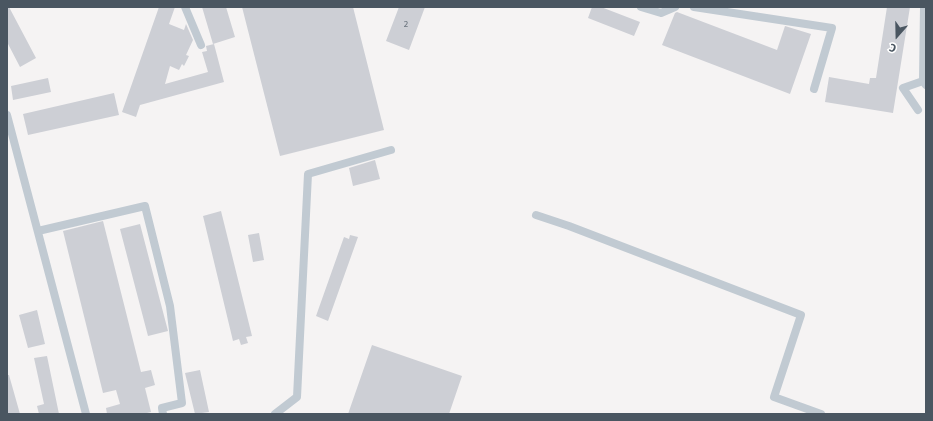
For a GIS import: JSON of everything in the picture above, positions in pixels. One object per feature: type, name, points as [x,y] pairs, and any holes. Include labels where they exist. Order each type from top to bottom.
[{"type":"lane","points":[[185,7],[201,45]]},
{"type":"lane","points":[[641,7],[662,13],[675,7]]},
{"type":"lane","points":[[694,7],[741,10],[832,28],[814,89]]},
{"type":"lane","points":[[918,110],[903,88],[925,83],[924,7]]},
{"type":"lane","points":[[7,115],[86,414]]},
{"type":"lane","points":[[276,414],[297,397],[308,174],[391,150]]},
{"type":"lane","points":[[38,231],[145,206],[170,306],[182,403],[162,408],[163,414]]},
{"type":"lane","points":[[536,215],[801,315],[774,397],[821,414]]},
{"type":"building","points":[[7,7],[9,7],[36,58],[20,67],[7,42]]},
{"type":"building","points":[[159,7],[175,7],[169,24],[184,30],[186,24],[193,40],[186,55],[189,56],[184,66],[182,64],[179,70],[170,66],[165,84],[208,72],[202,52],[207,51],[206,46],[214,44],[224,82],[140,105],[136,117],[122,112]]},
{"type":"building","points":[[202,7],[226,7],[235,37],[213,44]]},
{"type":"building","points":[[242,7],[353,7],[384,130],[280,156]]},
{"type":"building","points":[[399,7],[425,7],[409,50],[386,41]]},
{"type":"building","points":[[592,7],[601,7],[640,22],[634,36],[588,18]]},
{"type":"building","points":[[887,7],[910,7],[893,113],[825,102],[829,77],[869,84],[870,78],[876,78]]},
{"type":"building","points":[[677,12],[777,50],[785,26],[811,34],[790,94],[662,45],[675,13]]},
{"type":"building","points":[[48,78],[51,92],[13,100],[11,86]]},
{"type":"building","points":[[114,93],[119,115],[28,135],[23,114]]},
{"type":"building","points":[[375,160],[380,179],[353,186],[349,168]]},
{"type":"building","points":[[221,211],[252,336],[246,337],[248,343],[241,345],[239,339],[233,341],[203,216]]},
{"type":"building","points":[[103,221],[141,372],[151,370],[155,385],[145,388],[151,412],[143,414],[107,414],[106,408],[120,404],[116,390],[103,393],[63,231]]},
{"type":"building","points":[[140,224],[168,331],[148,336],[120,229]]},
{"type":"building","points":[[259,233],[264,260],[253,262],[248,235]]},
{"type":"building","points":[[350,235],[358,237],[328,321],[316,316],[344,237],[349,239]]},
{"type":"building","points":[[37,310],[45,344],[28,348],[19,315]]},
{"type":"building","points":[[372,345],[462,376],[449,414],[348,414]]},
{"type":"building","points":[[47,356],[59,414],[39,414],[37,406],[44,404],[34,358]]},
{"type":"building","points":[[200,370],[209,412],[195,414],[185,373]]},
{"type":"building","points":[[7,375],[9,375],[20,414],[7,414]]}]
